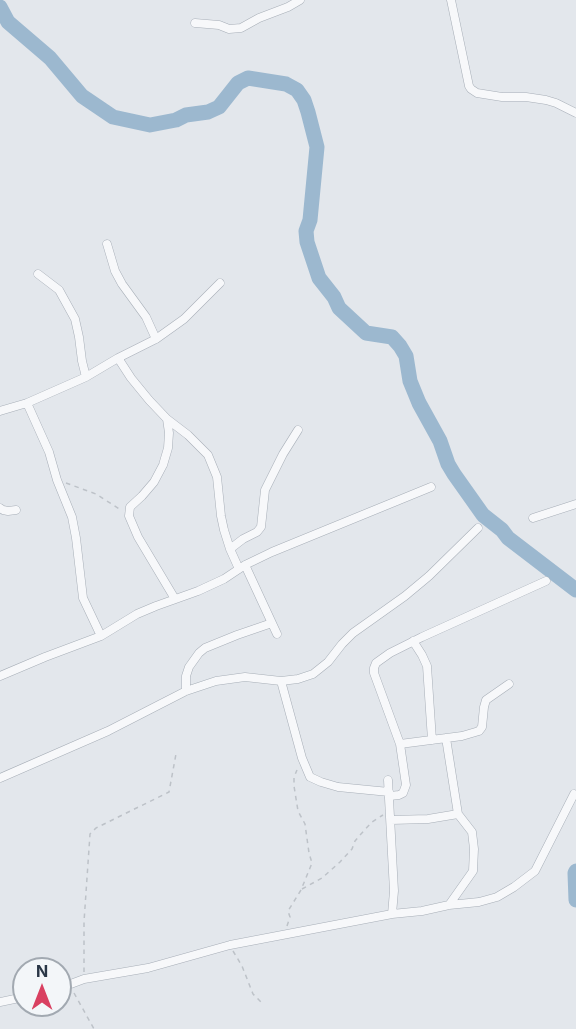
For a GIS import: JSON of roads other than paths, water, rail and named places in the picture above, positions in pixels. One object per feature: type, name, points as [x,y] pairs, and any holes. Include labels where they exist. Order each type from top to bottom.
[{"type":"street","points":[[195,23],[219,25],[229,29],[241,28],[300,0]]},
{"type":"street","points":[[452,0],[471,89],[477,93],[502,97],[546,100],[576,113]]},
{"type":"street","points":[[107,244],[115,271],[146,317],[156,339]]},
{"type":"street","points":[[38,274],[59,290],[75,319],[86,377]]},
{"type":"street","points":[[0,411],[27,403],[86,377],[156,339],[184,319],[220,283]]},
{"type":"street","points":[[118,358],[149,400],[208,455],[217,477],[221,516],[230,549],[277,634]]},
{"type":"street","points":[[27,403],[49,452],[72,517],[83,598],[101,636]]},
{"type":"street","points":[[167,419],[168,448],[163,465],[154,482],[130,507],[129,516],[138,537],[175,599]]},
{"type":"street","points":[[230,549],[260,530],[265,490],[298,430]]},
{"type":"street","points":[[0,676],[101,636],[137,614],[224,579],[242,567],[273,552],[431,487]]},
{"type":"street","points":[[533,518],[576,504]]},
{"type":"street","points":[[0,508],[8,511],[16,510]]},
{"type":"street","points":[[0,778],[108,731],[186,692],[216,681],[245,677],[281,681],[307,677],[322,669],[353,633],[396,604],[429,576],[478,528]]},
{"type":"street","points":[[281,681],[309,777],[338,787],[402,794],[406,787],[400,744],[375,673],[376,663],[413,641],[546,581]]},
{"type":"street","points":[[186,692],[186,676],[189,667],[205,648],[272,623]]},
{"type":"street","points":[[413,641],[427,666],[432,740]]},
{"type":"street","points":[[400,744],[473,734],[479,731],[482,727],[486,700],[509,684]]},
{"type":"street","points":[[446,738],[458,814],[473,836],[474,865],[470,875],[449,905]]},
{"type":"street","points":[[388,780],[394,891],[393,914]]},
{"type":"street","points":[[72,983],[84,979],[148,968],[230,945],[497,897],[535,871],[574,794]]},
{"type":"street","points":[[391,820],[428,819],[458,814]]},
{"type":"waterway","points":[[0,7],[8,22],[50,58],[82,96],[113,117],[150,125],[176,120],[186,115],[208,112],[219,107],[238,83],[248,78],[286,84],[297,90],[304,100],[317,147],[310,220],[306,231],[307,242],[319,278],[334,297],[339,308],[366,333],[392,337],[400,346],[406,356],[410,381],[440,441],[448,464],[483,515],[502,530],[508,538],[576,590]]},
{"type":"waterway","points":[[576,871],[576,900]]}]
